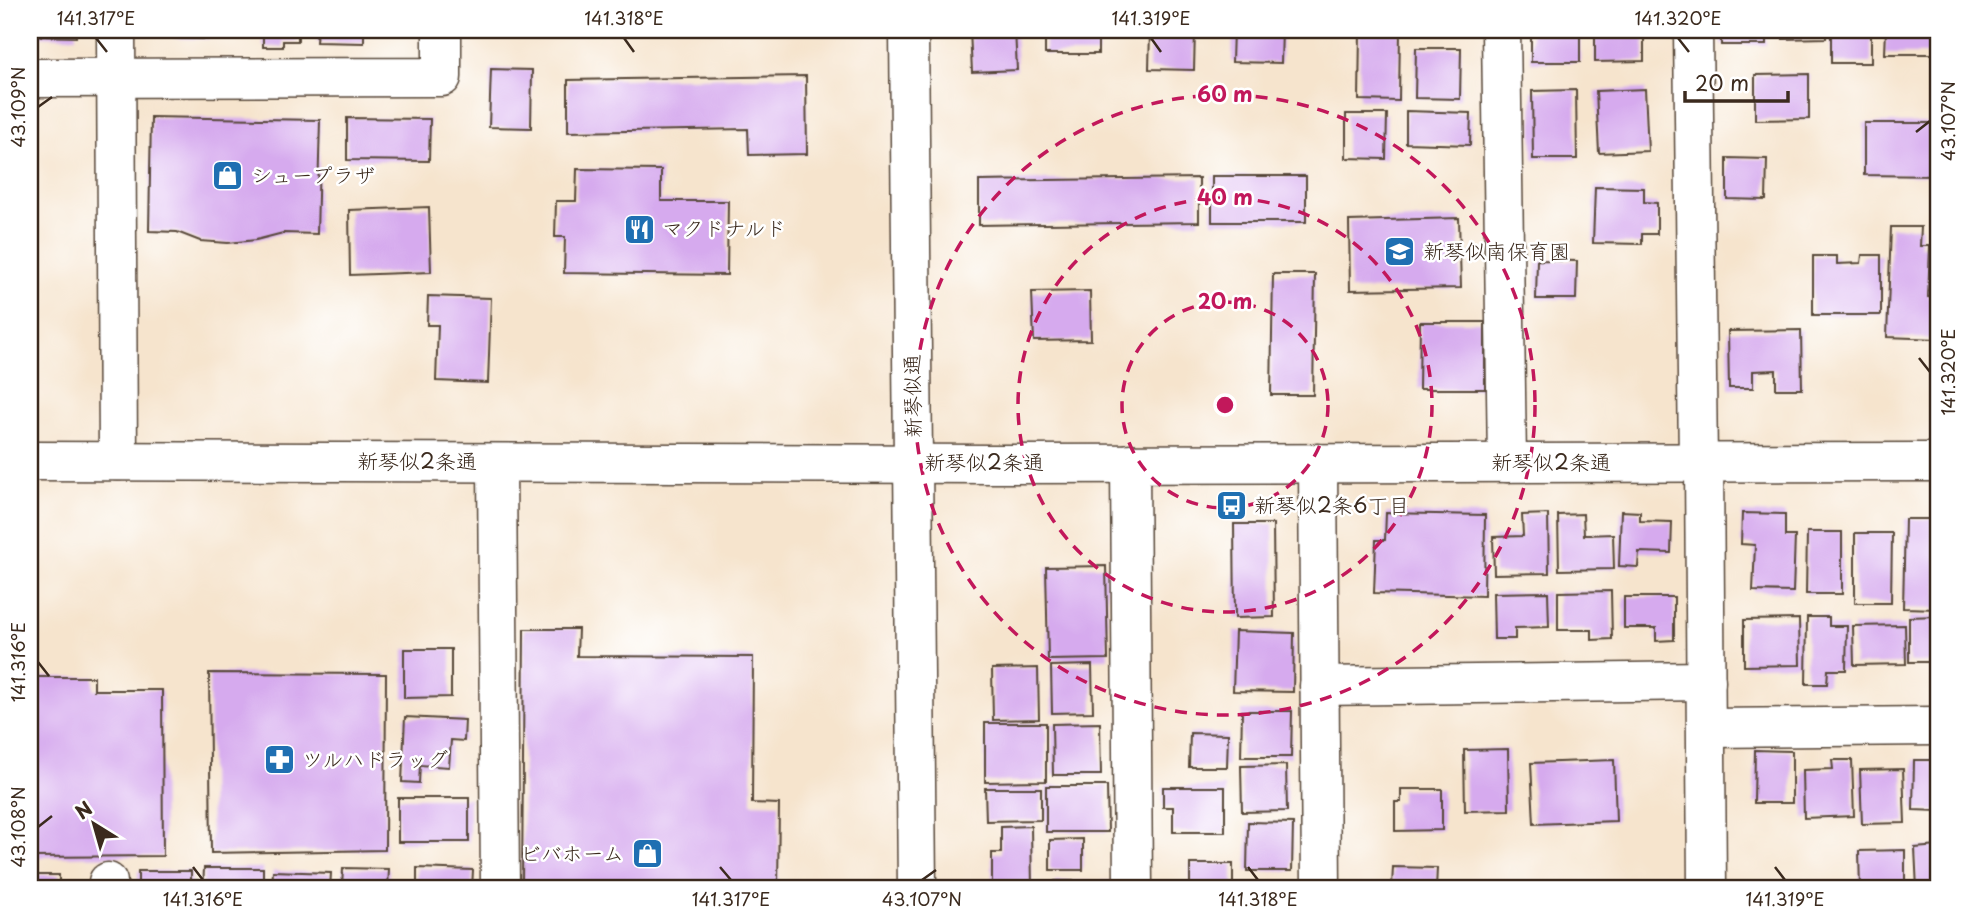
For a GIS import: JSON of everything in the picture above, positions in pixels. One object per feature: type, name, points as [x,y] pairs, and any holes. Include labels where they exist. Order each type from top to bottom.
[{"type":"street","points":[[116,30],[118,461]]},
{"type":"street","points":[[30,78],[442,77],[442,30]]},
{"type":"street","name":"新琴似通","points":[[909,30],[917,889]]},
{"type":"street","points":[[1501,30],[1507,463]]},
{"type":"street","points":[[1693,30],[1708,728],[1707,889]]},
{"type":"street","name":"新琴似2条通","points":[[30,461],[1938,462]]},
{"type":"street","points":[[497,463],[500,889]]},
{"type":"street","points":[[1130,463],[1133,889]]},
{"type":"street","points":[[1318,463],[1321,889]]},
{"type":"street","points":[[1319,686],[1706,681]]},
{"type":"street","points":[[1708,728],[1938,726]]},
{"type":"building","points":[[30,30],[76,30],[76,37],[30,36]]},
{"type":"building","points":[[173,30],[209,30],[209,39],[173,38]]},
{"type":"building","points":[[263,30],[298,30],[298,41],[283,41],[283,47],[263,47]]},
{"type":"building","points":[[317,30],[364,30],[364,43],[316,42]]},
{"type":"building","points":[[970,30],[1015,30],[1017,70],[972,72]]},
{"type":"building","points":[[1045,30],[1098,30],[1098,54],[1045,54]]},
{"type":"building","points":[[1150,30],[1195,30],[1194,70],[1149,69]]},
{"type":"building","points":[[1233,30],[1282,30],[1281,63],[1232,62]]},
{"type":"building","points":[[1360,30],[1400,30],[1399,101],[1359,100]]},
{"type":"building","points":[[1412,30],[1450,30],[1450,34],[1412,34]]},
{"type":"building","points":[[1531,30],[1580,30],[1580,62],[1531,62]]},
{"type":"building","points":[[1595,30],[1644,30],[1644,61],[1595,62]]},
{"type":"building","points":[[1721,30],[1766,30],[1766,45],[1721,45]]},
{"type":"building","points":[[1783,30],[1826,30],[1826,38],[1783,39]]},
{"type":"building","points":[[1831,30],[1871,30],[1871,63],[1831,63]]},
{"type":"building","points":[[1886,30],[1936,30],[1935,54],[1885,54]]},
{"type":"building","points":[[1416,48],[1461,48],[1460,99],[1415,98]]},
{"type":"building","points":[[491,69],[532,70],[531,128],[489,127]]},
{"type":"building","points":[[1809,74],[1809,119],[1755,120],[1755,75]]},
{"type":"building","points":[[806,76],[807,154],[749,155],[748,129],[568,132],[568,80]]},
{"type":"building","points":[[1645,89],[1648,151],[1599,153],[1596,91]]},
{"type":"building","points":[[1576,90],[1577,159],[1533,159],[1532,91]]},
{"type":"building","points":[[1406,111],[1471,113],[1470,145],[1406,143]]},
{"type":"building","points":[[1346,114],[1387,114],[1386,159],[1346,158]]},
{"type":"building","points":[[151,117],[320,120],[317,234],[283,233],[228,243],[200,241],[177,232],[149,231]]},
{"type":"building","points":[[347,118],[430,119],[429,161],[347,160]]},
{"type":"building","points":[[1864,123],[1938,123],[1938,176],[1864,175]]},
{"type":"building","points":[[1727,158],[1767,159],[1766,200],[1727,199]]},
{"type":"building","points":[[577,169],[661,170],[661,201],[728,201],[727,275],[564,273],[565,237],[555,237],[556,201],[576,201]]},
{"type":"building","points":[[1212,176],[1306,176],[1306,222],[1212,222]]},
{"type":"building","points":[[1199,178],[1199,222],[979,225],[979,181]]},
{"type":"building","points":[[1595,187],[1644,188],[1644,202],[1657,203],[1657,234],[1642,234],[1642,244],[1593,243]]},
{"type":"building","points":[[429,207],[431,272],[350,275],[349,210]]},
{"type":"building","points":[[1459,218],[1461,288],[1350,290],[1349,221]]},
{"type":"building","points":[[1891,227],[1921,227],[1920,246],[1930,246],[1928,297],[1938,298],[1938,339],[1887,337]]},
{"type":"building","points":[[1862,255],[1881,255],[1881,315],[1813,315],[1813,256],[1837,256],[1837,264],[1861,263]]},
{"type":"building","points":[[1537,260],[1577,261],[1576,299],[1536,299]]},
{"type":"building","points":[[1273,274],[1315,274],[1313,395],[1271,395]]},
{"type":"building","points":[[1090,291],[1091,340],[1034,341],[1032,292]]},
{"type":"building","points":[[428,296],[491,298],[488,383],[436,381],[438,325],[427,325]]},
{"type":"building","points":[[1420,322],[1485,322],[1485,389],[1419,389]]},
{"type":"building","points":[[1801,330],[1802,389],[1776,389],[1776,370],[1753,371],[1753,388],[1729,388],[1728,331]]},
{"type":"building","points":[[1621,511],[1640,512],[1640,521],[1672,522],[1671,553],[1639,552],[1638,567],[1619,566]]},
{"type":"building","points":[[1386,513],[1485,515],[1484,596],[1374,593],[1376,540],[1385,540]]},
{"type":"building","points":[[1742,513],[1785,514],[1785,536],[1795,536],[1793,592],[1753,591],[1755,545],[1741,544]]},
{"type":"building","points":[[1548,514],[1549,573],[1494,574],[1493,537],[1523,536],[1522,515]]},
{"type":"building","points":[[1583,514],[1584,535],[1613,534],[1614,569],[1559,570],[1558,515]]},
{"type":"building","points":[[1905,519],[1938,519],[1938,609],[1903,608]]},
{"type":"building","points":[[1234,524],[1273,524],[1274,617],[1235,618]]},
{"type":"building","points":[[1807,532],[1842,532],[1842,594],[1806,594]]},
{"type":"building","points":[[1855,533],[1892,533],[1891,603],[1855,603]]},
{"type":"building","points":[[1106,566],[1108,659],[1048,660],[1046,567]]},
{"type":"building","points":[[1611,591],[1612,639],[1592,640],[1592,630],[1558,630],[1558,592]]},
{"type":"building","points":[[1548,592],[1549,627],[1515,628],[1515,639],[1494,639],[1493,593]]},
{"type":"building","points":[[1624,597],[1674,597],[1674,640],[1656,641],[1656,628],[1624,628]]},
{"type":"building","points":[[1938,616],[1938,662],[1909,662],[1909,617]]},
{"type":"building","points":[[1807,617],[1829,617],[1829,626],[1847,626],[1846,670],[1828,670],[1827,684],[1806,684]]},
{"type":"building","points":[[1799,619],[1800,665],[1744,666],[1744,620]]},
{"type":"building","points":[[1905,625],[1906,664],[1854,665],[1853,626]]},
{"type":"building","points":[[524,629],[578,629],[577,656],[753,657],[752,803],[779,804],[778,889],[522,889]]},
{"type":"building","points":[[1235,631],[1294,633],[1293,692],[1233,691]]},
{"type":"building","points":[[404,649],[451,649],[451,697],[404,698]]},
{"type":"building","points":[[1092,665],[1093,712],[1052,713],[1051,666]]},
{"type":"building","points":[[1038,668],[1039,719],[993,720],[992,669]]},
{"type":"building","points":[[209,673],[386,674],[385,850],[211,853]]},
{"type":"building","points":[[30,677],[94,677],[94,690],[162,690],[163,856],[30,857]]},
{"type":"building","points":[[1242,711],[1292,711],[1291,757],[1241,757]]},
{"type":"building","points":[[405,717],[465,720],[464,741],[451,740],[449,767],[420,765],[419,783],[402,782]]},
{"type":"building","points":[[985,723],[1046,723],[1046,781],[985,782]]},
{"type":"building","points":[[1100,723],[1101,775],[1053,775],[1052,724]]},
{"type":"building","points":[[1190,733],[1228,734],[1227,767],[1189,767]]},
{"type":"building","points":[[1508,749],[1509,810],[1465,811],[1464,750]]},
{"type":"building","points":[[1755,750],[1792,751],[1792,803],[1754,803]]},
{"type":"building","points":[[1614,760],[1616,821],[1534,824],[1531,763]]},
{"type":"building","points":[[1832,760],[1852,760],[1854,816],[1804,818],[1803,770],[1833,769]]},
{"type":"building","points":[[1914,760],[1938,760],[1938,811],[1913,810]]},
{"type":"building","points":[[1286,765],[1287,811],[1242,812],[1241,766]]},
{"type":"building","points":[[1903,769],[1905,823],[1862,824],[1860,770]]},
{"type":"building","points":[[1046,786],[1107,786],[1108,832],[1046,832]]},
{"type":"building","points":[[1163,787],[1225,787],[1225,832],[1173,832],[1173,807],[1163,807]]},
{"type":"building","points":[[985,788],[1041,788],[1041,820],[986,821]]},
{"type":"building","points":[[1401,789],[1442,789],[1442,830],[1395,831],[1395,802],[1401,802]]},
{"type":"building","points":[[398,798],[469,798],[469,842],[398,842]]},
{"type":"building","points":[[1248,822],[1293,823],[1292,871],[1247,871]]},
{"type":"building","points":[[1031,826],[1032,889],[1002,889],[1002,884],[992,885],[992,853],[1001,853],[1001,827]]},
{"type":"building","points":[[1083,839],[1083,870],[1050,870],[1050,840]]},
{"type":"building","points":[[1938,846],[1938,889],[1917,889],[1915,848]]},
{"type":"building","points":[[1905,850],[1905,889],[1860,889],[1859,851]]},
{"type":"building","points":[[1190,864],[1233,864],[1233,889],[1171,889],[1171,884],[1190,884]]},
{"type":"building","points":[[1393,867],[1437,868],[1436,889],[1382,889],[1382,885],[1392,886]]},
{"type":"building","points":[[204,868],[263,868],[263,889],[203,889]]},
{"type":"building","points":[[343,868],[389,869],[388,889],[342,889]]},
{"type":"building","points":[[417,868],[473,870],[472,889],[417,889]]},
{"type":"building","points":[[138,871],[191,871],[191,889],[138,889]]},
{"type":"building","points":[[273,871],[331,873],[330,889],[272,889]]},
{"type":"building","points":[[30,875],[59,875],[59,889],[30,889]]},
{"type":"building","points":[[1055,881],[1113,881],[1113,889],[1055,889]]},
{"type":"building","points":[[1245,886],[1295,887],[1295,889],[1245,889]]},
{"type":"place","name":"シュープラザ","points":[[228,176]]},
{"type":"place","name":"マクドナルド","points":[[639,229]]},
{"type":"place","name":"新琴似南保育園","points":[[1400,252]]},
{"type":"place","name":"新琴似2条6丁目","points":[[1231,506]]},
{"type":"place","name":"ツルハドラッグ","points":[[279,760]]},
{"type":"place","name":"ビバホーム","points":[[647,854]]}]
